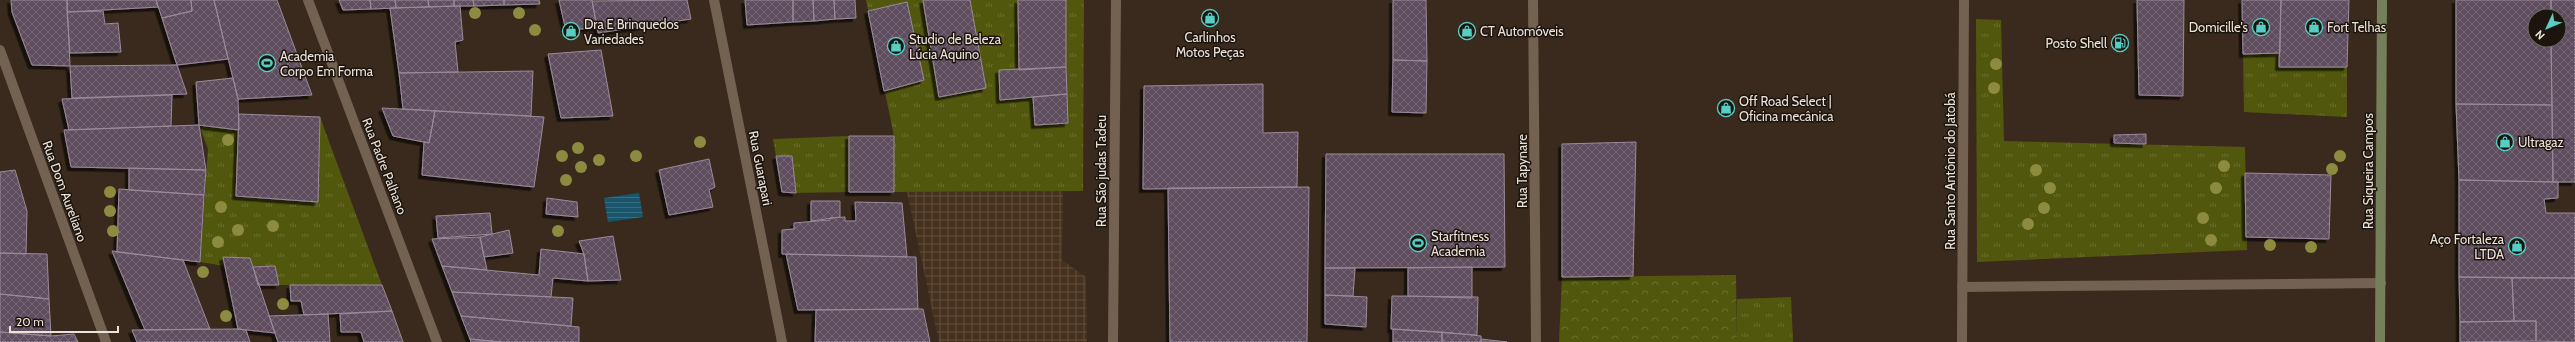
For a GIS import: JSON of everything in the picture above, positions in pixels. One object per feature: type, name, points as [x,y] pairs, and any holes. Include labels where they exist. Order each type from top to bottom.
[{"type":"street","name":"Rua Padre Palhano","points":[[308,0],[438,342]]},
{"type":"street","name":"Rua Guarapari","points":[[714,0],[782,342]]},
{"type":"street","name":"Rua São judas Tadeu","points":[[1113,342],[1116,0]]},
{"type":"street","name":"Rua Tapynare","points":[[1534,0],[1536,342]]},
{"type":"street","name":"Rua Santo Antônio do Jatobá","points":[[1962,342],[1964,0]]},
{"type":"street","name":"Rua Siqueira Campos","points":[[2380,342],[2382,0]]},
{"type":"street","name":"Rua Dom Aureliano","points":[[0,50],[106,342]]},
{"type":"street","points":[[1962,287],[2381,283]]},
{"type":"shaded area","points":[[1063,191],[1062,260],[1086,277],[1087,342],[939,342],[907,192]]},
{"type":"green space","points":[[866,0],[1084,0],[1083,191],[894,192],[894,136]]},
{"type":"green space","points":[[1976,19],[2001,20],[2004,141],[2245,147],[2247,250],[1977,262]]},
{"type":"green space","points":[[2280,53],[2279,67],[2347,67],[2347,117],[2244,112],[2243,54]]},
{"type":"green space","points":[[320,117],[382,285],[279,285],[275,266],[253,267],[250,258],[223,257],[225,266],[200,262],[208,149],[199,125],[239,130],[318,201]]},
{"type":"green space","points":[[849,136],[849,192],[796,193],[792,156],[776,156],[773,139]]},
{"type":"green space","points":[[1736,275],[1737,342],[1559,342],[1562,277]]},
{"type":"green space","points":[[1791,297],[1793,342],[1737,342],[1737,299]]},
{"type":"water","points":[[639,193],[643,217],[608,222],[604,198]]},
{"type":"building","points":[[11,0],[67,0],[70,66],[32,65],[12,12]]},
{"type":"building","points":[[67,0],[156,0],[158,7],[67,12]]},
{"type":"building","points":[[156,0],[191,0],[192,11],[162,18]]},
{"type":"building","points":[[191,0],[214,0],[228,59],[177,65],[162,18],[192,11]]},
{"type":"building","points":[[214,0],[277,0],[312,95],[238,99]]},
{"type":"building","points":[[339,0],[370,0],[371,9],[343,10]]},
{"type":"building","points":[[370,0],[395,0],[396,8],[371,9]]},
{"type":"building","points":[[395,0],[428,0],[429,7],[396,8]]},
{"type":"building","points":[[428,0],[454,0],[454,6],[429,7]]},
{"type":"building","points":[[454,0],[473,0],[474,6],[454,6]]},
{"type":"building","points":[[473,0],[504,0],[504,5],[474,6]]},
{"type":"building","points":[[504,0],[539,0],[540,4],[504,5]]},
{"type":"building","points":[[559,0],[592,0],[597,27],[566,31]]},
{"type":"building","points":[[687,0],[691,19],[598,33],[592,1]]},
{"type":"building","points":[[745,0],[793,0],[793,22],[747,25]]},
{"type":"building","points":[[793,0],[813,0],[814,21],[793,22]]},
{"type":"building","points":[[813,0],[834,0],[835,19],[814,21]]},
{"type":"building","points":[[834,0],[855,0],[856,18],[835,19]]},
{"type":"building","points":[[923,0],[970,0],[986,88],[939,97]]},
{"type":"building","points":[[1018,0],[1066,0],[1066,67],[1019,70]]},
{"type":"building","points":[[1393,0],[1426,0],[1427,61],[1393,60]]},
{"type":"building","points":[[2137,0],[2184,0],[2183,96],[2139,95]]},
{"type":"building","name":"Domicille's","points":[[2242,0],[2281,0],[2280,53],[2243,54]]},
{"type":"building","name":"Fort Telhas","points":[[2281,0],[2349,0],[2347,67],[2279,67]]},
{"type":"building","points":[[2456,0],[2551,0],[2551,8],[2527,8],[2527,48],[2551,48],[2552,105],[2456,104]]},
{"type":"building","points":[[2551,0],[2575,0],[2575,182],[2553,182],[2551,48],[2567,48],[2567,8],[2551,8]]},
{"type":"building","name":"Studio de Beleza Lúcia Aquino","points":[[907,2],[924,80],[884,91],[868,11]]},
{"type":"building","points":[[460,6],[463,40],[455,42],[458,72],[399,73],[390,8]]},
{"type":"building","points":[[103,11],[105,24],[118,23],[121,52],[70,53],[67,12]]},
{"type":"building","points":[[601,50],[613,116],[561,118],[548,54]]},
{"type":"building","points":[[1393,60],[1427,61],[1426,113],[1392,112]]},
{"type":"building","points":[[177,65],[187,94],[72,98],[70,66]]},
{"type":"building","points":[[1066,67],[1067,94],[1000,100],[999,70]]},
{"type":"building","points":[[533,71],[531,116],[403,109],[399,73]]},
{"type":"building","points":[[233,78],[238,99],[239,130],[199,125],[196,82]]},
{"type":"building","points":[[1263,84],[1263,133],[1298,132],[1297,187],[1143,189],[1144,86]]},
{"type":"building","points":[[1067,94],[1068,123],[1035,125],[1033,97]]},
{"type":"building","points":[[172,95],[171,126],[69,130],[62,99]]},
{"type":"building","name":"Ultragaz","points":[[2456,104],[2552,105],[2553,182],[2459,180]]},
{"type":"building","points":[[382,108],[435,111],[429,143],[393,136]]},
{"type":"building","points":[[435,111],[544,117],[534,187],[422,175],[424,142],[429,143]]},
{"type":"building","points":[[239,114],[320,117],[318,202],[236,196]]},
{"type":"building","points":[[199,125],[206,170],[71,167],[64,130]]},
{"type":"building","points":[[2146,134],[2146,144],[2114,143],[2114,135]]},
{"type":"building","points":[[849,136],[894,136],[894,192],[849,192]]},
{"type":"building","points":[[1636,142],[1633,276],[1562,277],[1562,144]]},
{"type":"building","points":[[1326,154],[1504,154],[1505,267],[1325,268]]},
{"type":"building","points":[[776,156],[792,156],[796,193],[782,192]]},
{"type":"building","points":[[709,159],[715,187],[709,190],[713,207],[669,215],[659,170]]},
{"type":"building","points":[[129,168],[206,170],[204,195],[129,190]]},
{"type":"building","points":[[15,170],[27,211],[26,254],[0,253],[0,172]]},
{"type":"building","points":[[2245,173],[2331,175],[2329,239],[2246,237]]},
{"type":"building","name":"Aço Fortaleza LTDA","points":[[2459,180],[2558,182],[2558,198],[2544,199],[2546,213],[2575,213],[2575,278],[2459,277]]},
{"type":"building","points":[[1309,187],[1307,342],[1170,342],[1168,188]]},
{"type":"building","points":[[119,189],[204,195],[200,262],[117,252]]},
{"type":"building","points":[[547,198],[577,202],[578,217],[546,214]]},
{"type":"building","points":[[811,201],[840,201],[840,217],[811,221]]},
{"type":"building","points":[[855,202],[902,203],[907,257],[782,254],[782,230],[794,229],[794,223],[830,220],[830,218],[845,217],[845,221],[856,221]]},
{"type":"building","points":[[490,213],[492,234],[438,238],[436,216]]},
{"type":"building","points":[[509,230],[513,253],[484,257],[480,237]]},
{"type":"building","points":[[613,236],[621,280],[588,281],[584,254],[579,241]]},
{"type":"building","points":[[480,237],[487,270],[442,266],[432,239]]},
{"type":"building","points":[[541,249],[584,254],[588,281],[553,278],[551,297],[452,292],[442,266],[539,275]]},
{"type":"building","points":[[112,251],[183,260],[210,329],[145,330]]},
{"type":"building","points":[[0,253],[47,254],[49,299],[0,294]]},
{"type":"building","points":[[786,254],[916,257],[918,309],[798,310]]},
{"type":"building","points":[[223,257],[250,258],[275,333],[238,329]]},
{"type":"building","points":[[275,266],[279,285],[258,285],[253,267]]},
{"type":"building","points":[[1472,267],[1472,298],[1408,296],[1408,268]]},
{"type":"building","points":[[1325,268],[1355,268],[1353,296],[1325,295]]},
{"type":"building","points":[[2459,277],[2512,278],[2514,321],[2460,322]]},
{"type":"building","points":[[2512,278],[2575,278],[2575,342],[2536,341],[2536,321],[2514,321]]},
{"type":"building","points":[[290,285],[382,285],[392,311],[304,315],[301,301],[291,301]]},
{"type":"building","points":[[452,292],[573,298],[571,326],[461,316]]},
{"type":"building","points":[[0,294],[49,299],[51,336],[0,332]]},
{"type":"building","points":[[1325,295],[1367,297],[1366,327],[1325,324]]},
{"type":"building","points":[[1392,296],[1478,297],[1477,335],[1391,329]]},
{"type":"building","points":[[923,309],[930,342],[815,342],[816,310]]},
{"type":"building","points":[[392,311],[403,342],[364,342],[361,332],[341,332],[340,314]]},
{"type":"building","points":[[328,314],[330,342],[278,342],[269,316]]},
{"type":"building","points":[[461,316],[579,327],[579,342],[501,342],[470,339]]},
{"type":"building","points":[[2536,321],[2536,341],[2460,342],[2460,322]]},
{"type":"building","points":[[1393,329],[1442,332],[1442,342],[1393,342]]},
{"type":"building","points":[[132,330],[246,330],[250,342],[137,342]]},
{"type":"building","points":[[0,332],[51,336],[74,334],[78,342],[0,342]]},
{"type":"building","points":[[1442,332],[1481,336],[1481,342],[1442,342]]},
{"type":"building","points":[[470,339],[501,342],[471,342]]},
{"type":"building","points":[[1481,339],[1507,342],[1481,342]]},
{"type":"place","name":"Carlinhos Motos Peças","points":[[1210,18]]},
{"type":"place","name":"Domicille's","points":[[2261,27]]},
{"type":"place","name":"Fort Telhas","points":[[2314,27]]},
{"type":"place","name":"Dra E Brinquedos Variedades","points":[[571,31]]},
{"type":"place","name":"CT Automóveis","points":[[1467,31]]},
{"type":"place","name":"Posto Shell","points":[[2120,43]]},
{"type":"place","name":"Studio de Beleza Lúcia Aquino","points":[[896,46]]},
{"type":"place","name":"Academia Corpo Em Forma","points":[[267,63]]},
{"type":"place","name":"Off Road Select | Oficina mecânica","points":[[1726,108]]},
{"type":"place","name":"Ultragaz","points":[[2505,142]]},
{"type":"place","name":"Starfitness Academia","points":[[1418,243]]},
{"type":"place","name":"Aço Fortaleza LTDA","points":[[2517,246]]}]
